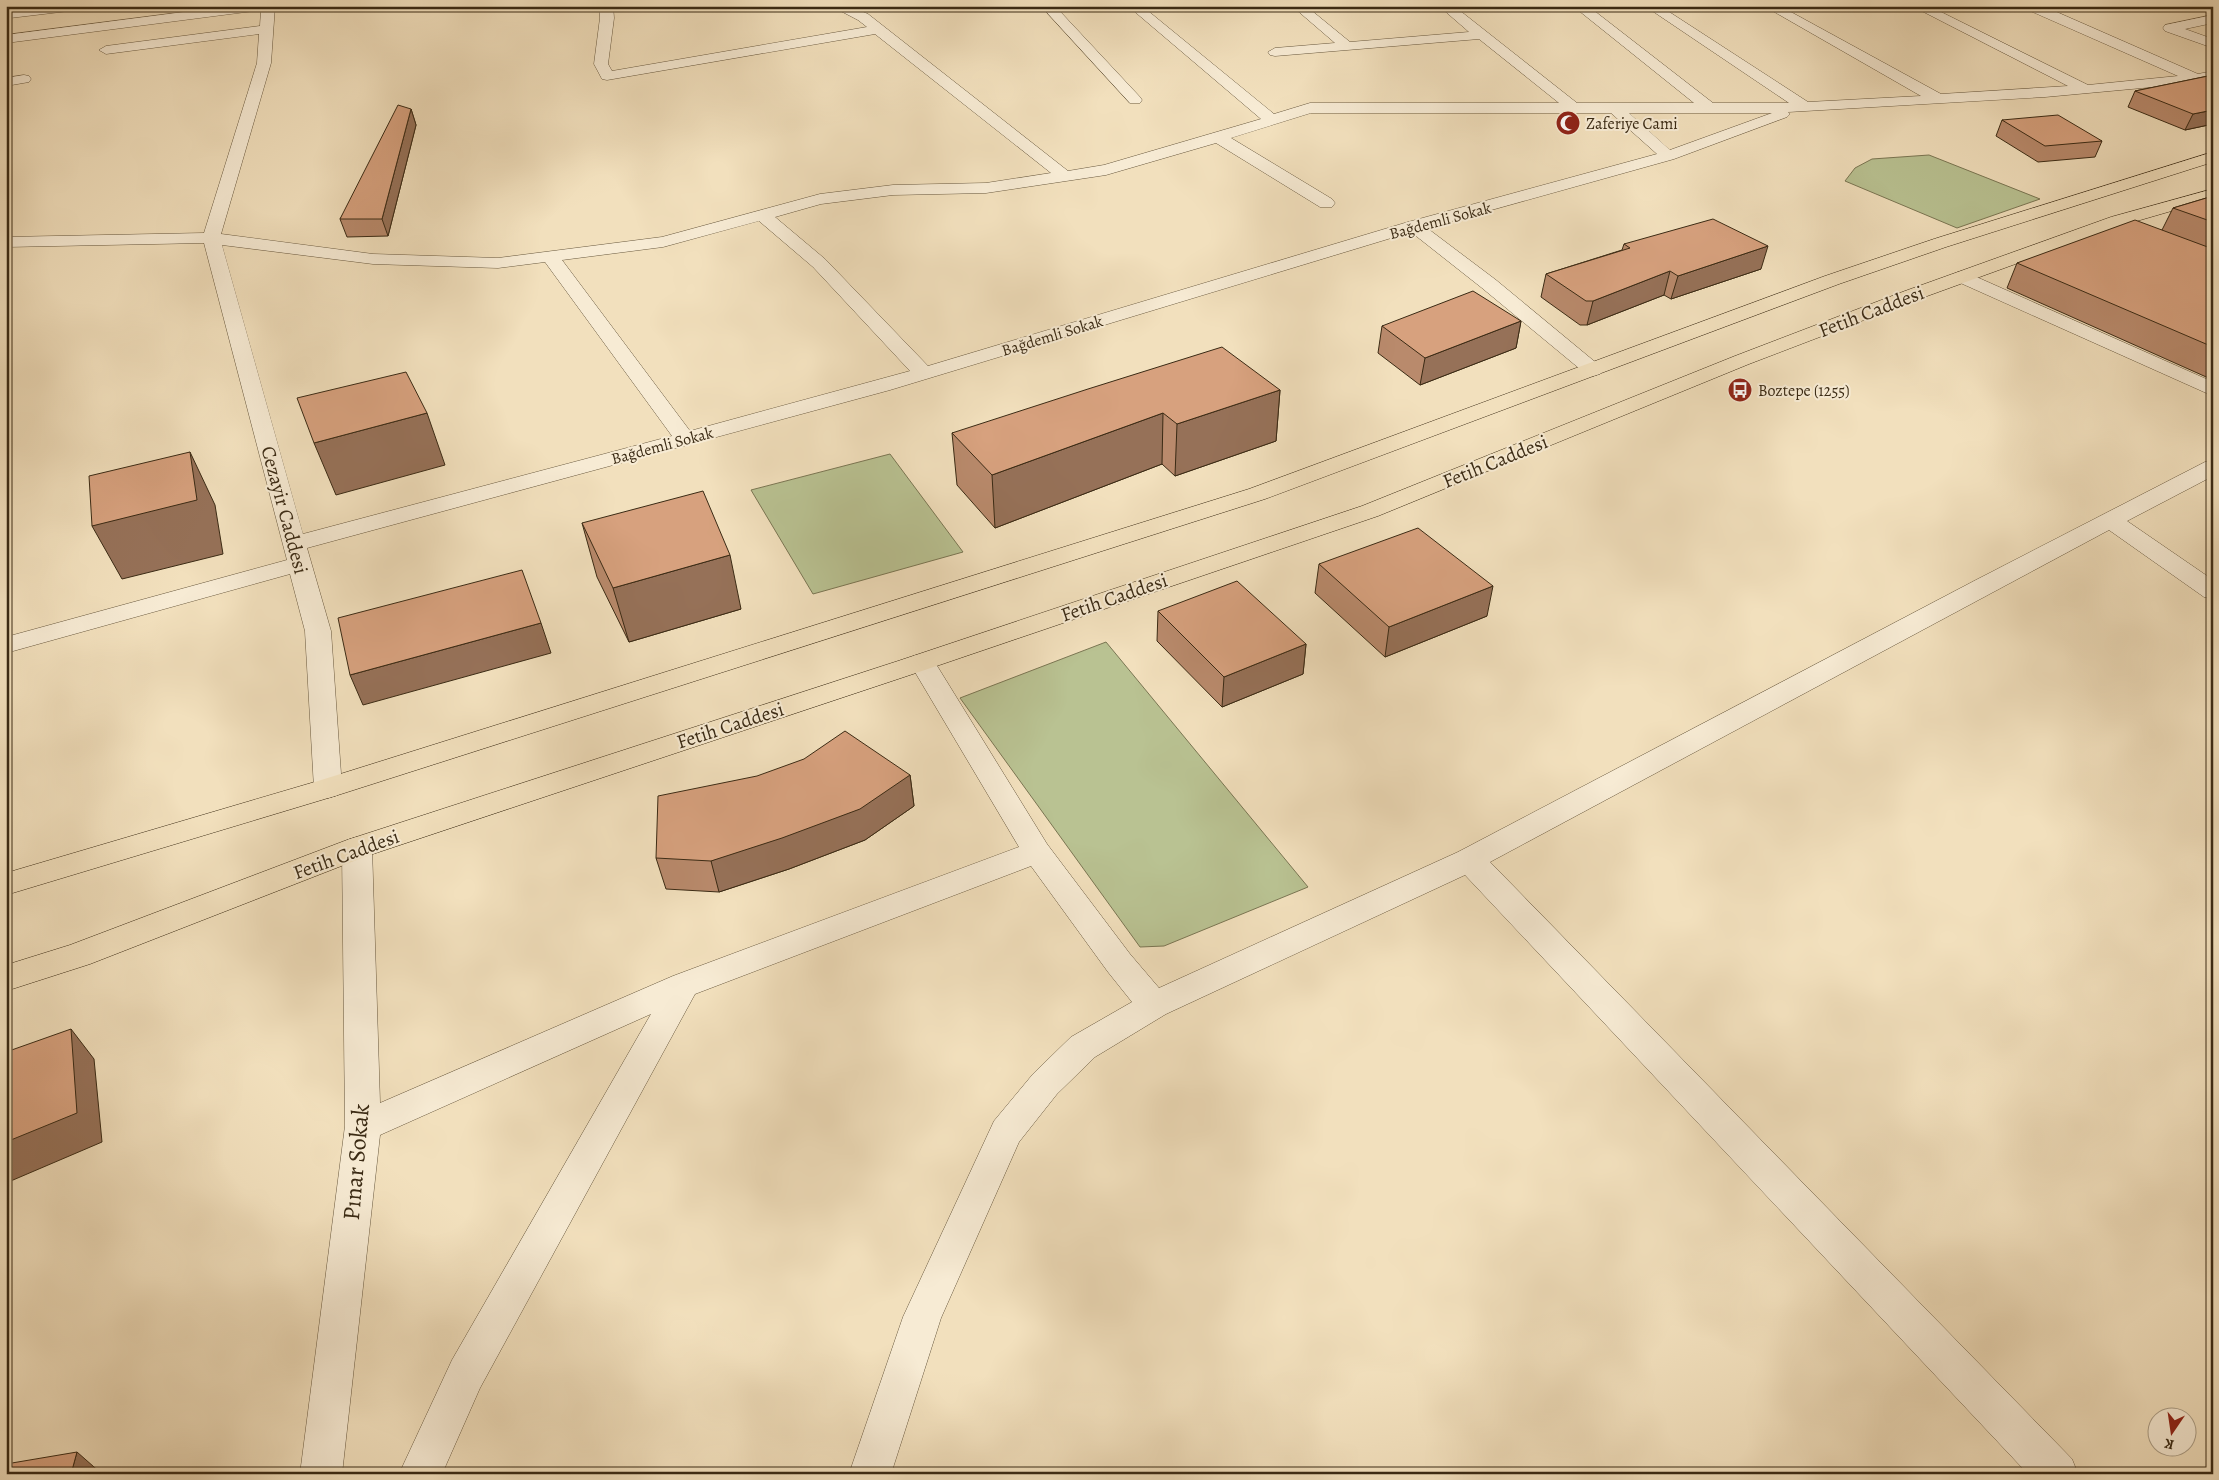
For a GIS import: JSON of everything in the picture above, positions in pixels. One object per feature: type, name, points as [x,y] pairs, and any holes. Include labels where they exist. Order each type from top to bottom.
[{"type":"main road","name":"Fetih Caddesi","points":[[6,884],[328,788],[1257,494],[1850,274],[1940,243],[2213,157]]},
{"type":"main road","name":"Fetih Caddesi","points":[[6,978],[79,955],[358,848],[922,662],[1370,511],[1742,360],[1962,277],[2100,227],[2213,194]]},
{"type":"street","points":[[12,6],[10,14],[78,6]]},
{"type":"street","points":[[6,39],[263,6]]},
{"type":"street","points":[[211,238],[264,63],[268,6]]},
{"type":"street","points":[[606,6],[607,18],[601,64],[607,76],[878,29]]},
{"type":"street","points":[[837,6],[862,17],[1065,176]]},
{"type":"street","points":[[1047,6],[1135,100]]},
{"type":"street","points":[[1134,6],[1272,120]]},
{"type":"street","points":[[1298,6],[1347,46]]},
{"type":"street","points":[[1445,6],[1575,109]]},
{"type":"street","points":[[1579,6],[1709,108]]},
{"type":"street","points":[[1651,6],[1804,106]]},
{"type":"street","points":[[1770,6],[1938,99]]},
{"type":"street","points":[[1918,6],[2085,89]]},
{"type":"street","points":[[2031,6],[2194,83]]},
{"type":"street","points":[[2213,19],[2170,28],[2213,44]]},
{"type":"street","points":[[106,50],[266,29]]},
{"type":"street","points":[[1275,52],[1481,34]]},
{"type":"street","points":[[6,242],[211,238],[373,259],[498,263],[663,242],[820,199],[893,190],[986,188],[1106,170],[1310,108],[1575,109],[1804,106],[2194,83],[2213,75]]},
{"type":"street","points":[[6,82],[24,79]]},
{"type":"street","name":"Bağdemli Sokak","points":[[6,644],[297,554],[685,439],[924,374],[1414,226],[1668,156],[1804,106]]},
{"type":"street","points":[[1615,108],[1668,156]]},
{"type":"street","points":[[1218,137],[1326,203]]},
{"type":"street","points":[[762,215],[818,263],[924,374]]},
{"type":"street","points":[[1414,226],[1489,284],[1593,370]]},
{"type":"street","points":[[2100,227],[2126,237]]},
{"type":"street","name":"Cezayir Caddesi","points":[[211,238],[318,631],[328,788]]},
{"type":"street","points":[[549,256],[685,439]]},
{"type":"street","points":[[1962,277],[2213,390]]},
{"type":"street","points":[[870,1474],[922,1317],[1006,1132],[1045,1084],[1083,1047],[1154,1005],[1469,860],[1983,586],[2213,466]]},
{"type":"street","points":[[2110,520],[2213,592]]},
{"type":"street","points":[[922,662],[1037,852],[1119,963],[1154,1005]]},
{"type":"street","name":"Pınar Sokak","points":[[321,1474],[363,1126],[358,848]]},
{"type":"street","points":[[363,1126],[684,985],[1037,852]]},
{"type":"street","points":[[1469,860],[2057,1474]]},
{"type":"street","points":[[420,1474],[466,1374],[684,985]]},
{"type":"green space","points":[[1929,155],[2040,199],[1957,228],[1845,181],[1855,168],[1872,159]]},
{"type":"green space","points":[[890,454],[963,552],[813,594],[751,490]]},
{"type":"green space","points":[[1106,642],[1308,887],[1164,946],[1140,947],[960,698]]},
{"type":"building","points":[[2213,75],[2213,110],[2193,114],[2135,91]]},
{"type":"building","points":[[398,105],[411,109],[382,219],[340,219]]},
{"type":"building","points":[[2058,115],[2102,141],[2045,146],[2002,120]]},
{"type":"building","points":[[2213,196],[2213,222],[2173,208]]},
{"type":"building","points":[[1713,219],[1768,246],[1678,276],[1670,271],[1593,301],[1586,301],[1546,274],[1630,248],[1624,244]]},
{"type":"building","points":[[2135,220],[2213,249],[2213,347],[2017,263]]},
{"type":"building","points":[[1473,291],[1521,321],[1425,358],[1382,326]]},
{"type":"building","points":[[1222,347],[1280,390],[1177,424],[1163,413],[992,475],[952,433],[1088,389]]},
{"type":"building","points":[[406,372],[427,413],[314,443],[297,398]]},
{"type":"building","points":[[190,452],[197,500],[92,526],[89,476]]},
{"type":"building","points":[[703,491],[730,555],[613,588],[582,523]]},
{"type":"building","points":[[1418,528],[1493,586],[1389,627],[1319,564]]},
{"type":"building","points":[[522,570],[541,623],[350,675],[338,618]]},
{"type":"building","points":[[1237,581],[1306,644],[1224,677],[1158,611]]},
{"type":"building","points":[[845,731],[910,775],[860,809],[782,838],[711,861],[656,858],[658,796],[757,776],[804,759]]},
{"type":"building","points":[[71,1029],[77,1113],[6,1142],[6,1052]]},
{"type":"building","points":[[77,1452],[71,1474],[6,1474],[6,1464]]},
{"type":"place","name":"Zaferiye Cami","points":[[1568,123]]},
{"type":"place","name":"Boztepe (1255)","points":[[1740,390]]}]
